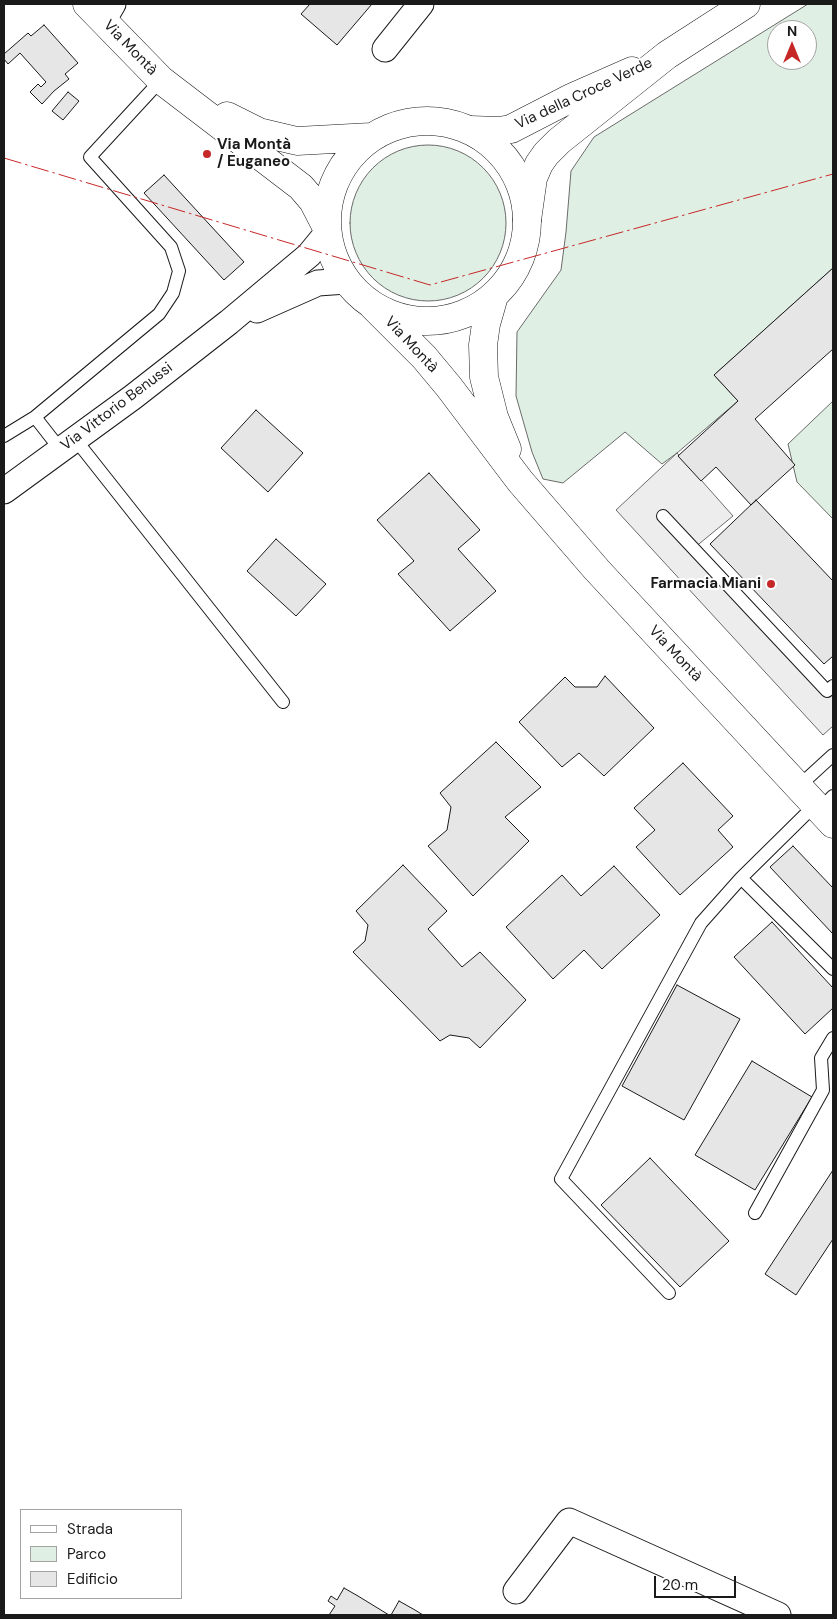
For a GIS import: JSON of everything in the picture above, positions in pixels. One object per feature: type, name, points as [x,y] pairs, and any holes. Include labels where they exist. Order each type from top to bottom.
[{"type":"main road","name":"Via della Croce Verde","points":[[527,220],[533,178],[546,154],[559,141],[667,55],[735,7]]},
{"type":"main road","name":"Via Montà","points":[[101,10],[168,86],[301,187],[313,201],[327,230],[333,258],[346,281],[359,295],[374,306],[424,357],[520,481],[597,570],[820,804]]},
{"type":"main road","name":"Via della Croce Verde","points":[[470,130],[500,131],[511,129],[573,97],[667,55]]},
{"type":"main road","name":"Via Montà","points":[[168,86],[259,132],[297,141],[371,137]]},
{"type":"main road","name":"Via Montà","points":[[327,230],[328,200],[337,176],[351,154],[371,137],[403,123],[437,121],[470,130],[489,142],[505,158],[513,170],[525,198],[527,220],[523,248],[512,274],[494,296],[472,310],[448,319],[422,321],[397,317],[374,306]]},
{"type":"main road","name":"Via Montà","points":[[494,296],[486,324],[483,345],[484,377],[494,417],[520,481]]},
{"type":"street","points":[[385,49],[421,4]]},
{"type":"street","name":"Via Vittorio Benussi","points":[[4,491],[133,397],[229,322],[309,255],[327,230]]},
{"type":"street","name":"Via Vittorio Benussi","points":[[229,322],[318,283],[346,281]]},
{"type":"street","points":[[516,1591],[569,1521],[778,1615]]},
{"type":"lane","points":[[4,436],[34,417],[158,314],[173,293],[179,271],[171,247],[90,157],[168,86]]},
{"type":"lane","points":[[34,417],[68,444],[284,702]]},
{"type":"lane","points":[[663,516],[827,691],[833,686]]},
{"type":"lane","points":[[669,1292],[561,1179],[702,923],[741,878],[820,804],[833,756]]},
{"type":"lane","points":[[741,878],[833,969]]},
{"type":"lane","points":[[755,1212],[823,1090],[821,1058],[833,1038]]},
{"type":"green space","points":[[808,4],[833,4],[833,268],[714,375],[738,401],[677,453],[662,464],[625,432],[563,483],[543,479],[532,452],[516,396],[517,332],[561,270],[571,171],[594,137],[767,29],[767,70],[817,70],[817,20],[782,20]]},
{"type":"green space","points":[[420,145],[436,145],[451,148],[465,154],[478,162],[489,173],[503,200],[506,223],[505,238],[497,260],[489,273],[478,284],[451,298],[436,301],[420,301],[405,298],[391,292],[378,284],[367,273],[353,246],[350,231],[350,215],[353,200],[359,186],[367,173],[378,162],[405,148]]},
{"type":"green space","points":[[833,401],[833,519],[797,482],[788,444]]},
{"type":"shaded area","points":[[677,453],[733,516],[694,548],[827,690],[833,685],[833,726],[823,735],[616,510]]},
{"type":"building","points":[[310,4],[372,4],[337,45],[301,14]]},
{"type":"building","points":[[44,25],[78,63],[65,74],[69,79],[42,104],[30,92],[38,84],[41,87],[46,82],[20,53],[8,64],[4,59],[4,54],[28,33],[31,36]]},
{"type":"building","points":[[68,92],[79,101],[63,120],[52,111]]},
{"type":"building","points":[[164,175],[244,262],[224,280],[144,193]]},
{"type":"building","points":[[833,268],[833,349],[755,419],[795,465],[751,505],[716,467],[701,481],[678,456],[738,401],[714,375]]},
{"type":"building","points":[[256,410],[303,453],[268,492],[221,448]]},
{"type":"building","points":[[429,473],[480,530],[458,549],[496,591],[450,631],[398,574],[414,561],[377,520]]},
{"type":"building","points":[[756,500],[833,581],[833,656],[824,664],[710,544]]},
{"type":"building","points":[[276,539],[326,584],[296,616],[247,571]]},
{"type":"building","points":[[605,676],[654,728],[604,776],[579,753],[562,767],[519,722],[565,677],[575,687],[597,687]]},
{"type":"building","points":[[496,742],[541,787],[505,817],[529,841],[473,896],[428,846],[447,830],[451,807],[440,793]]},
{"type":"building","points":[[683,763],[733,816],[718,830],[733,847],[680,895],[636,847],[655,830],[634,808]]},
{"type":"building","points":[[793,846],[833,888],[833,934],[770,867]]},
{"type":"building","points":[[403,865],[447,911],[428,929],[462,967],[480,952],[526,1000],[480,1048],[469,1038],[450,1035],[440,1041],[353,952],[365,941],[368,925],[356,911]]},
{"type":"building","points":[[614,866],[660,915],[602,969],[584,950],[553,979],[506,927],[562,875],[581,896]]},
{"type":"building","points":[[772,922],[833,988],[833,1008],[805,1034],[734,957]]},
{"type":"building","points":[[677,985],[740,1019],[684,1120],[622,1086]]},
{"type":"building","points":[[752,1061],[812,1097],[755,1190],[695,1155]]},
{"type":"building","points":[[650,1158],[729,1241],[680,1287],[601,1205]]},
{"type":"building","points":[[833,1170],[833,1239],[796,1295],[765,1274]]},
{"type":"building","points":[[344,1588],[389,1615],[329,1615],[335,1606],[328,1601],[331,1596],[337,1600]]},
{"type":"building","points":[[399,1601],[415,1610],[423,1615],[391,1615]]},
{"type":"power","points":[[4,158],[430,285],[833,174]]},
{"type":"place","name":"Via Montà / Euganeo","points":[[207,154]]},
{"type":"place","name":"Farmacia Miani","points":[[771,584]]}]
